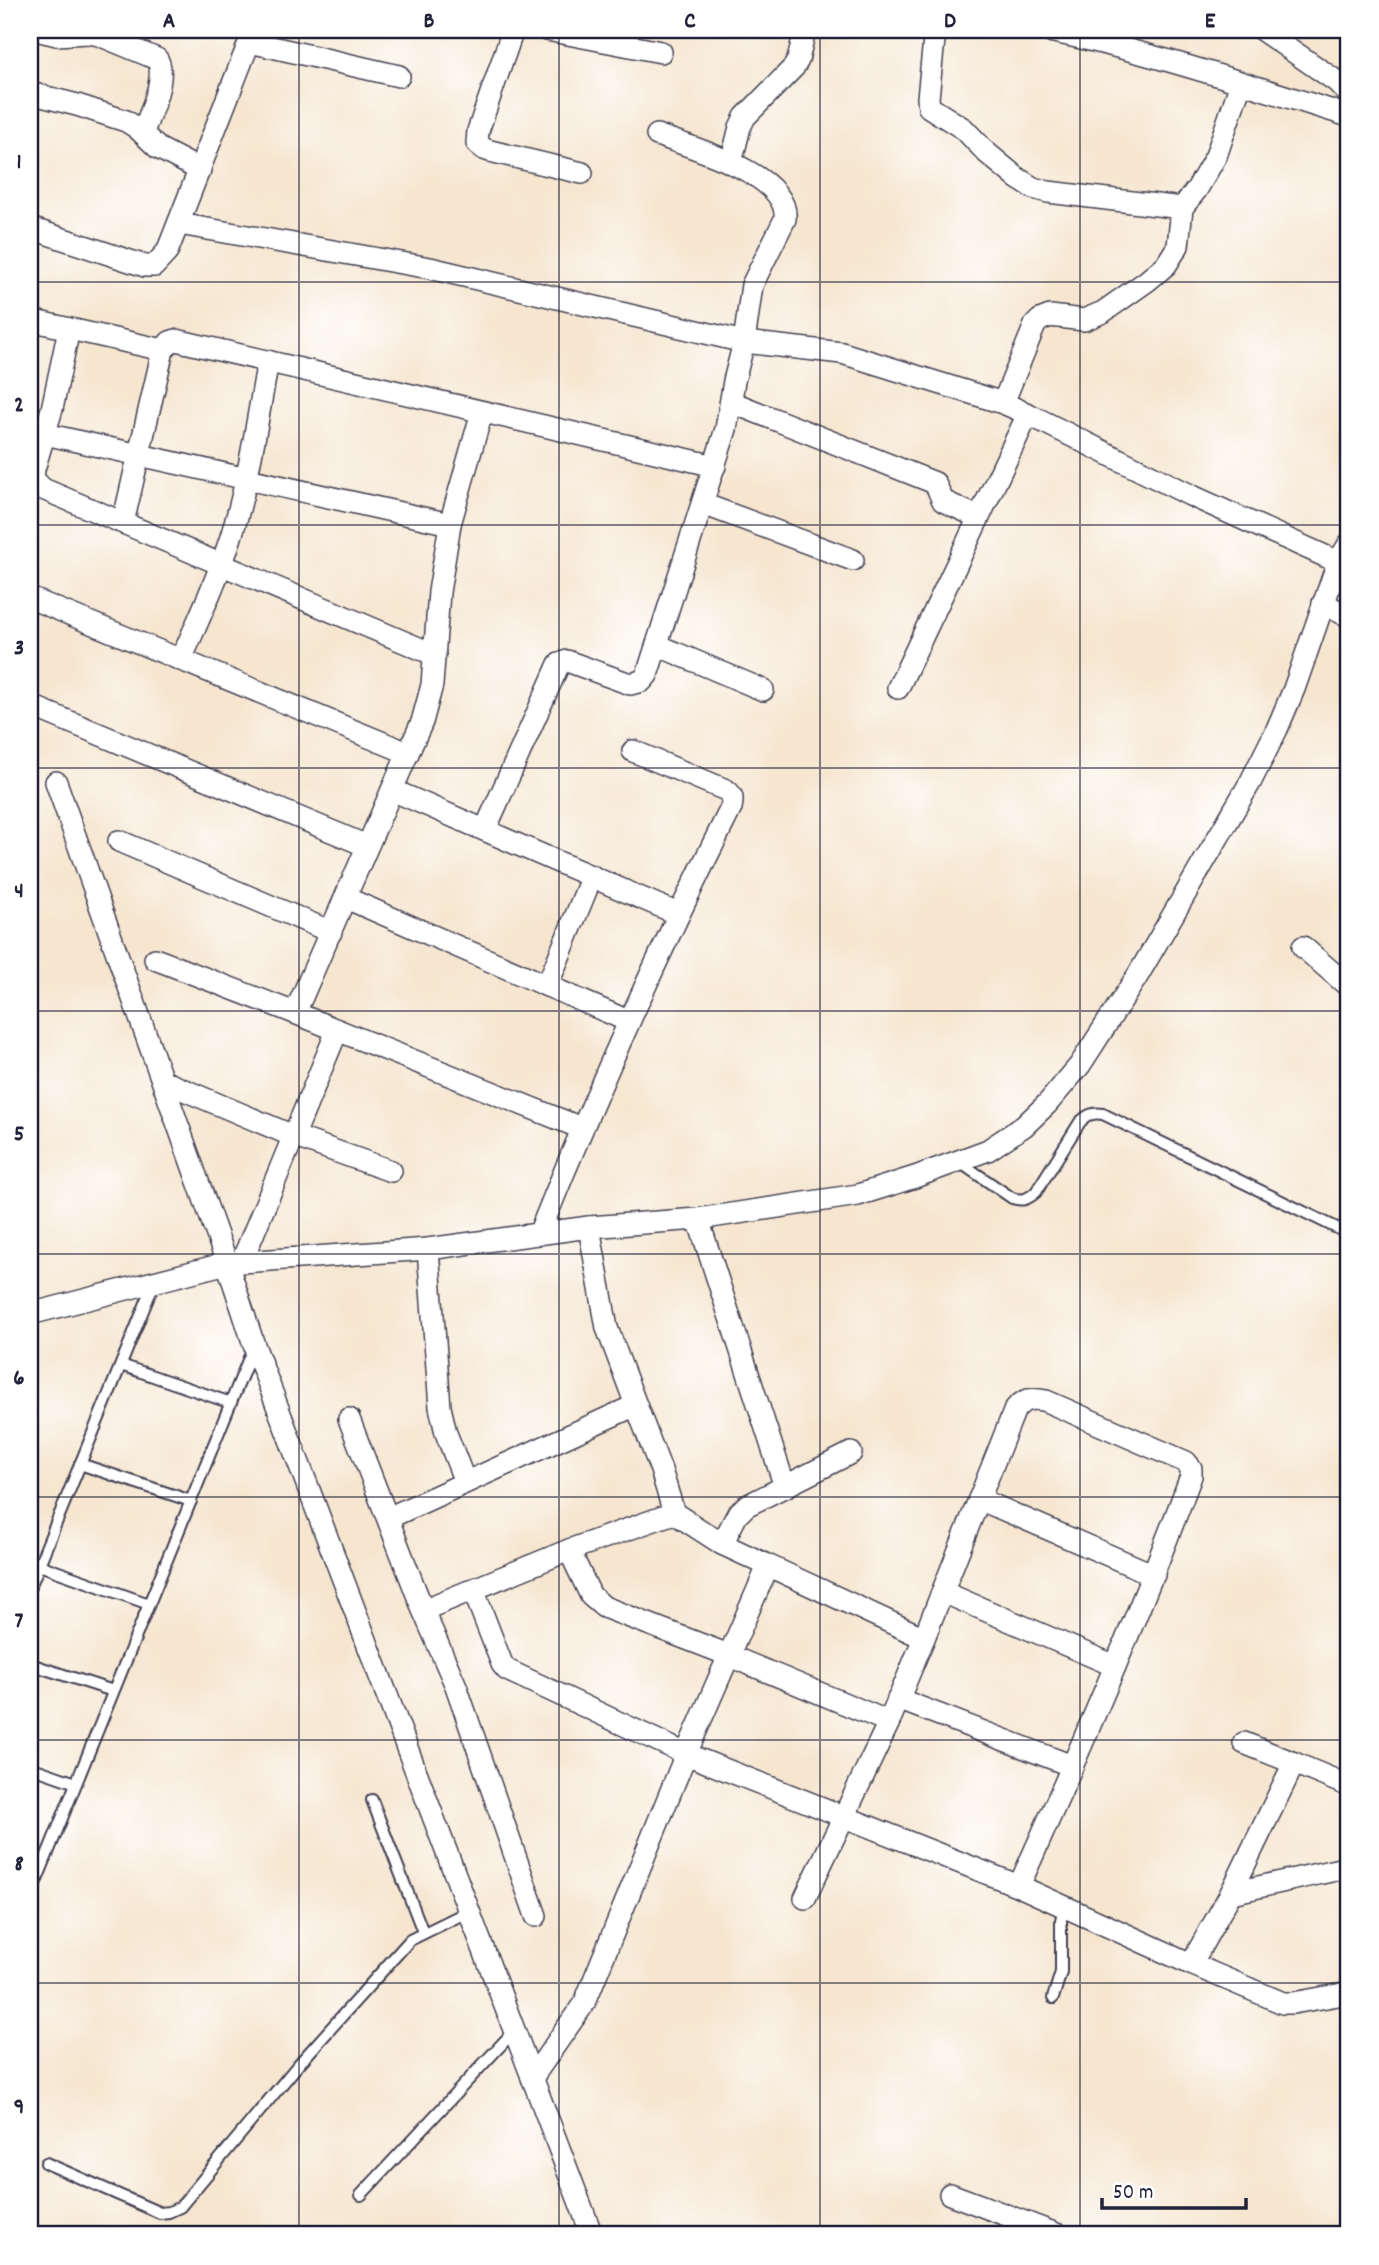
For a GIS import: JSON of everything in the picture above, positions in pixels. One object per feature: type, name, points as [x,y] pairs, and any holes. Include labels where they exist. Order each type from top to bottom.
[{"type":"street","points":[[36,30],[57,35],[99,35],[157,59],[162,72],[143,133]]},
{"type":"street","points":[[513,30],[478,131],[477,143],[490,151],[582,173]]},
{"type":"street","points":[[547,30],[661,52]]},
{"type":"street","points":[[731,163],[745,117],[794,67],[804,30]]},
{"type":"street","points":[[934,30],[929,107],[964,129],[1017,178],[1033,188],[1048,192],[1182,208]]},
{"type":"street","points":[[1044,30],[1098,41],[1349,116]]},
{"type":"street","points":[[1273,33],[1349,94]]},
{"type":"street","points":[[30,228],[145,266],[154,266],[167,252],[179,224],[252,36],[398,76]]},
{"type":"street","points":[[1003,403],[1035,325],[1040,320],[1050,316],[1084,320],[1103,312],[1166,265],[1178,246],[1182,208],[1197,189],[1216,156],[1241,83]]},
{"type":"street","points":[[30,93],[77,104],[125,121],[143,133],[158,148],[200,170]]},
{"type":"street","points":[[485,830],[559,664],[567,661],[630,684],[636,684],[648,675],[726,429],[744,342],[752,285],[785,219],[783,201],[775,192],[731,163],[657,135]]},
{"type":"street","points":[[30,1314],[235,1262],[428,1248],[589,1227],[698,1219],[858,1195],[988,1150],[1024,1126],[1047,1104],[1087,1054],[1138,975],[1251,781],[1294,690],[1323,603],[1344,553],[1190,495],[1003,403],[842,353],[744,342],[430,268],[179,224]]},
{"type":"street","points":[[30,320],[163,350]]},
{"type":"street","points":[[69,329],[45,434],[34,468],[33,479],[37,484],[435,655]]},
{"type":"street","points":[[123,523],[163,350],[170,342],[184,340],[715,466]]},
{"type":"street","points":[[181,660],[231,538],[268,361]]},
{"type":"street","points":[[731,402],[935,483],[943,501],[978,517]]},
{"type":"street","points":[[295,1013],[427,705],[435,655],[439,592],[450,524],[482,412]]},
{"type":"street","points":[[898,688],[1028,414]]},
{"type":"street","points":[[45,434],[450,524]]},
{"type":"street","points":[[703,505],[853,560]]},
{"type":"street","points":[[30,598],[408,752]]},
{"type":"street","points":[[1323,603],[1349,618]]},
{"type":"street","points":[[657,645],[763,690]]},
{"type":"street","points":[[30,707],[367,846]]},
{"type":"street","points":[[539,1234],[581,1128],[628,1021],[733,800],[726,790],[633,751]]},
{"type":"street","points":[[56,782],[163,1081],[235,1262],[254,1345],[592,2235]]},
{"type":"street","points":[[392,790],[678,914]]},
{"type":"street","points":[[118,841],[331,932]]},
{"type":"street","points":[[547,986],[592,876]]},
{"type":"street","points":[[345,898],[628,1021]]},
{"type":"street","points":[[1303,947],[1349,987]]},
{"type":"street","points":[[155,959],[581,1128]]},
{"type":"street","points":[[235,1262],[293,1136],[337,1031]]},
{"type":"street","points":[[163,1081],[293,1136],[391,1171]]},
{"type":"street","points":[[698,1219],[785,1487]]},
{"type":"street","points":[[589,1227],[607,1328],[661,1470],[674,1513],[722,1544],[925,1638]]},
{"type":"street","points":[[428,1248],[440,1407],[446,1433],[465,1482]]},
{"type":"street","points":[[805,1898],[889,1722],[1015,1409],[1021,1402],[1032,1398],[1046,1401],[1186,1462],[1191,1468],[1191,1476],[1154,1575],[1073,1766],[1018,1886]]},
{"type":"street","points":[[388,1518],[636,1405]]},
{"type":"street","points":[[349,1419],[423,1610],[456,1686],[536,1916]]},
{"type":"street","points":[[722,1544],[737,1515],[746,1506],[850,1453]]},
{"type":"street","points":[[979,1499],[1154,1575]]},
{"type":"street","points":[[423,1610],[569,1550],[674,1513]]},
{"type":"street","points":[[569,1550],[592,1596],[604,1607],[889,1722]]},
{"type":"street","points":[[532,2078],[585,2002],[686,1754],[768,1566]]},
{"type":"street","points":[[473,1589],[502,1664],[507,1670],[686,1754],[1018,1886],[1283,2003],[1349,1993]]},
{"type":"street","points":[[943,1592],[1115,1666]]},
{"type":"street","points":[[898,1699],[1073,1766]]},
{"type":"street","points":[[1244,1743],[1349,1786]]},
{"type":"street","points":[[1191,1964],[1231,1893],[1294,1763]]},
{"type":"street","points":[[1231,1893],[1349,1867]]},
{"type":"street","points":[[950,2194],[1059,2235]]},
{"type":"lane","points":[[958,1161],[1012,1198],[1021,1201],[1029,1199],[1080,1122],[1088,1114],[1103,1114],[1349,1234]]},
{"type":"lane","points":[[30,1587],[155,1281]]},
{"type":"lane","points":[[30,1897],[34,1873],[76,1783],[254,1345]]},
{"type":"lane","points":[[121,1365],[231,1403]]},
{"type":"lane","points":[[80,1464],[191,1501]]},
{"type":"lane","points":[[39,1565],[149,1604]]},
{"type":"lane","points":[[30,1664],[113,1691]]},
{"type":"lane","points":[[30,1767],[76,1783]]},
{"type":"lane","points":[[372,1800],[423,1932]]},
{"type":"lane","points":[[1053,1998],[1061,1972],[1061,1920],[1064,1907]]},
{"type":"lane","points":[[46,2163],[160,2213],[180,2207],[298,2065],[410,1940],[469,1911]]},
{"type":"lane","points":[[361,2195],[514,2031]]}]
